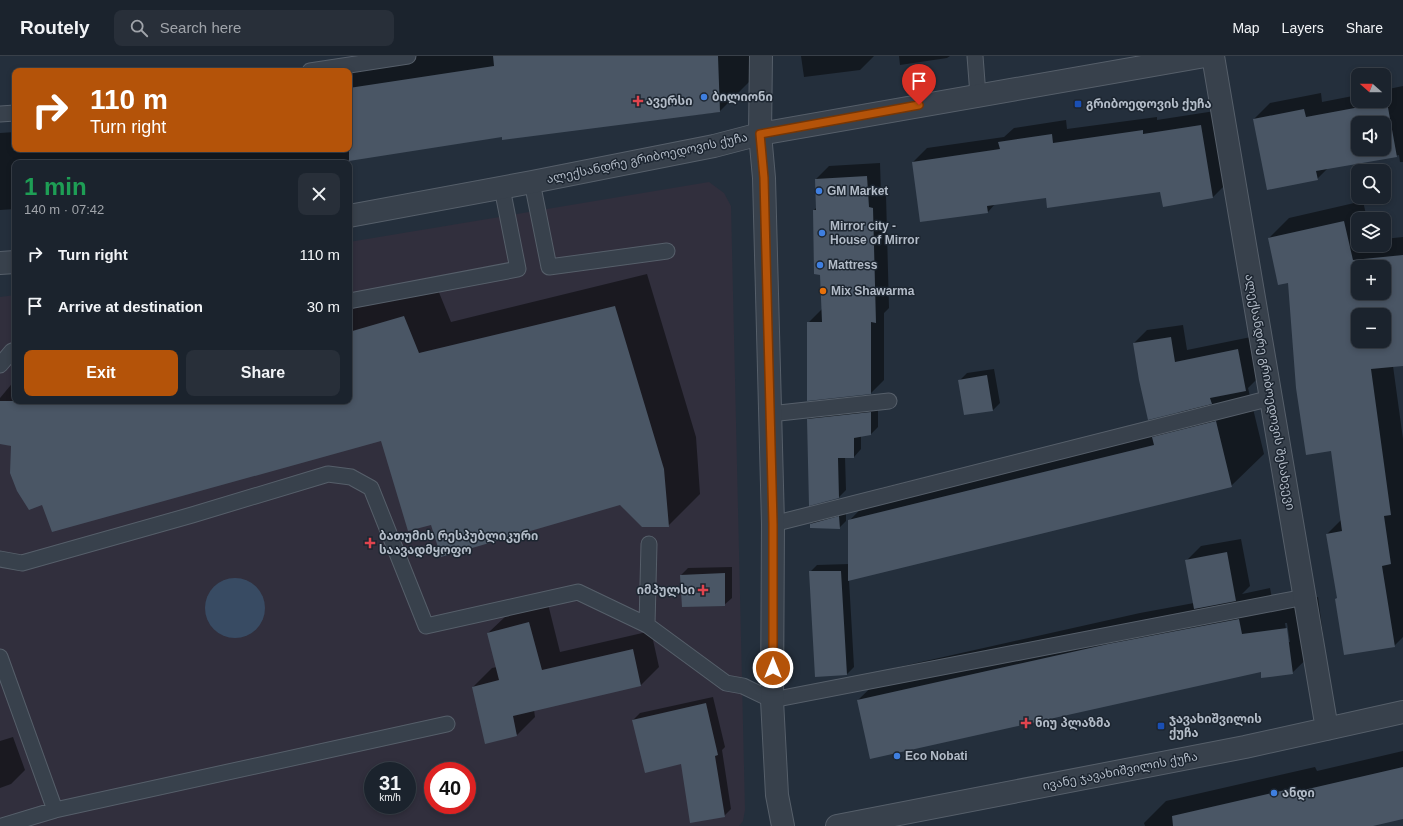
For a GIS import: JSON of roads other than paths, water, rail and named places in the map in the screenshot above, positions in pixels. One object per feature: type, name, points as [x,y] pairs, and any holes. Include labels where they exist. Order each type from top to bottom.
[{"type":"street","points":[[761,56],[760,134],[764,178],[773,524],[772,700],[777,795],[783,826]]},
{"type":"street","name":"ალექსანდრე გრიბოედოვის ქუჩა","points":[[352,215],[502,188],[714,146],[760,134],[1205,56]]},
{"type":"street","name":"ალექსანდრე გრიბოედოვის შესახვევი","points":[[1213,56],[1327,728]]},
{"type":"street","points":[[0,263],[12,262]]},
{"type":"street","name":"ივანე ჯავახიშვილის ქუჩა","points":[[837,826],[1245,747],[1403,712]]},
{"type":"lane","points":[[330,68],[408,56]]},
{"type":"lane","points":[[975,56],[978,95]]},
{"type":"lane","points":[[0,114],[12,113]]},
{"type":"lane","points":[[532,182],[550,268],[667,251]]},
{"type":"lane","points":[[352,300],[518,270],[502,188]]},
{"type":"lane","points":[[0,365],[12,351]]},
{"type":"lane","points":[[773,524],[1271,398]]},
{"type":"lane","points":[[770,414],[889,402]]},
{"type":"lane","points":[[0,560],[22,562],[192,515],[328,474],[351,477],[371,488],[426,626],[578,592],[647,625],[726,683],[742,686],[772,700],[1305,597]]},
{"type":"lane","points":[[647,625],[648,544]]},
{"type":"lane","points":[[0,657],[55,810]]},
{"type":"lane","points":[[2,826],[55,810],[447,724]]},
{"type":"water","points":[[229,578],[241,578],[252,583],[260,591],[265,602],[263,620],[252,633],[241,638],[229,638],[218,633],[210,625],[205,614],[205,602],[210,591],[218,583]]},
{"type":"place","name":"ბილიონი","points":[[704,97]]},
{"type":"place","name":"ავერსი","points":[[638,101]]},
{"type":"place","name":"გრიბოედოვის ქუჩა","points":[[1078,104]]},
{"type":"place","name":"GM Market","points":[[819,191]]},
{"type":"place","name":"Mirror city - House of Mirror","points":[[822,233]]},
{"type":"place","name":"Mattress","points":[[820,265]]},
{"type":"place","name":"Mix Shawarma","points":[[823,291]]},
{"type":"place","name":"ბათუმის რესპუბლიკური საავადმყოფო","points":[[370,543]]},
{"type":"place","name":"იმპულსი","points":[[703,590]]},
{"type":"place","name":"ნიუ პლაზმა","points":[[1026,723]]},
{"type":"place","name":"ჯავახიშვილის ქუჩა","points":[[1161,726]]},
{"type":"place","name":"Eco Nobati","points":[[897,756]]},
{"type":"place","name":"ანდი","points":[[1274,793]]}]
